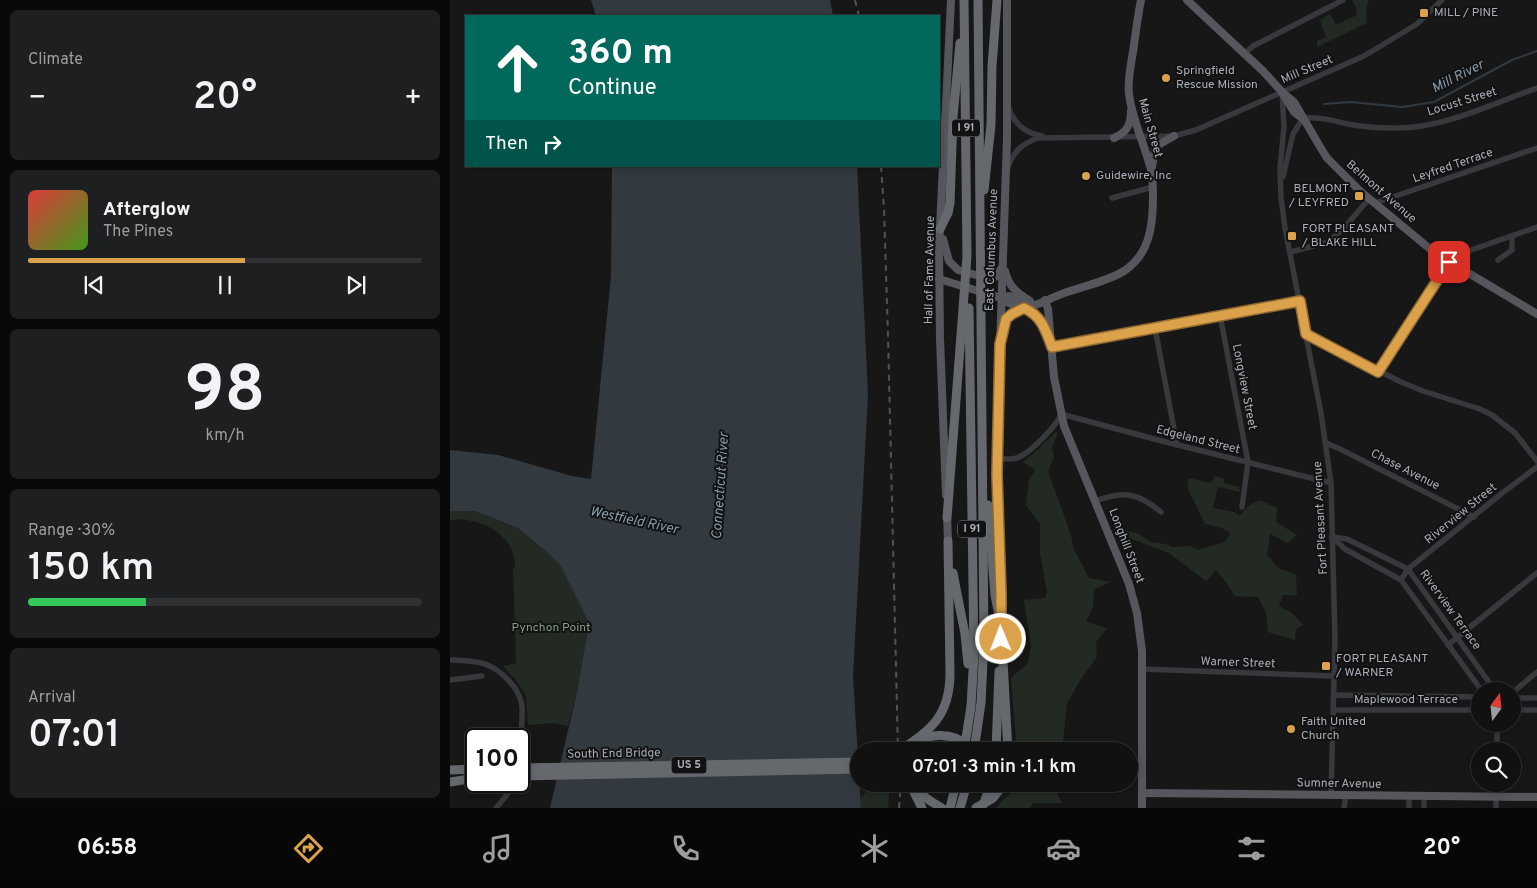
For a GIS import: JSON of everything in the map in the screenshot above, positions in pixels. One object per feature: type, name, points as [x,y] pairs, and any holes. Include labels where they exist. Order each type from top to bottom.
[{"type":"highway","name":"I 91","points":[[976,742],[981,709],[984,661],[978,0]]},
{"type":"highway","points":[[980,220],[990,136],[997,0]]},
{"type":"highway","points":[[940,229],[946,218],[950,202],[954,105],[964,2]]},
{"type":"highway","name":"I 91","points":[[964,2],[967,306],[974,649],[973,686],[966,742]]},
{"type":"highway","points":[[947,518],[955,404],[967,306]]},
{"type":"highway","points":[[983,430],[995,588],[1000,621],[1008,742]]},
{"type":"highway","points":[[948,541],[967,644],[968,727]]},
{"type":"highway","points":[[912,742],[939,718],[949,696],[948,541]]},
{"type":"highway","points":[[996,742],[1001,639]]},
{"type":"highway","points":[[916,742],[932,736],[952,737],[964,742]]},
{"type":"highway","name":"South End Bridge","points":[[530,768],[850,762]]},
{"type":"highway","points":[[450,769],[465,770]]},
{"type":"highway","name":"South End Bridge","points":[[530,776],[850,769]]},
{"type":"highway","points":[[450,776],[465,777]]},
{"type":"highway","points":[[450,782],[465,780]]},
{"type":"highway","points":[[913,792],[922,808]]},
{"type":"highway","points":[[917,792],[939,806]]},
{"type":"highway","points":[[950,808],[954,792]]},
{"type":"highway","points":[[960,808],[965,792]]},
{"type":"highway","points":[[982,808],[989,798],[989,792]]},
{"type":"highway","points":[[976,808],[995,792]]},
{"type":"main road","name":"Hall of Fame Avenue","points":[[948,541],[942,414],[939,279],[951,0]]},
{"type":"main road","name":"East Columbus Avenue","points":[[1000,621],[997,458],[1006,177],[1007,0]]},
{"type":"main road","name":"Main Street","points":[[1137,0],[1138,19]]},
{"type":"main road","name":"Main Street","points":[[1000,344],[1006,319],[1012,314],[1027,305],[1034,306],[1122,272],[1133,263],[1142,251],[1150,234],[1153,187],[1151,171],[1129,93],[1129,80],[1141,0]]},
{"type":"main road","points":[[1190,1],[1282,92],[1294,112],[1303,118]]},
{"type":"main road","points":[[1114,138],[1123,133],[1129,126],[1131,104]]},
{"type":"main road","name":"Belmont Avenue","points":[[1303,118],[1327,158],[1372,201],[1435,253],[1537,314]]},
{"type":"main road","points":[[1151,171],[1155,148],[1174,136]]},
{"type":"main road","points":[[940,229],[948,258],[956,268],[990,280],[999,275],[1002,265]]},
{"type":"main road","points":[[1002,265],[1010,285],[1041,320],[1052,347]]},
{"type":"main road","points":[[939,279],[1001,298],[1009,304],[1027,305]]},
{"type":"main road","name":"Longhill Street","points":[[1046,300],[1054,377],[1066,432],[1096,501],[1135,604],[1141,644],[1142,669],[1142,808]]},
{"type":"main road","name":"Sumner Avenue","points":[[1142,793],[1537,797]]},
{"type":"street","points":[[1244,54],[1253,46],[1343,0]]},
{"type":"street","name":"Mill Street","points":[[1006,177],[1009,163],[1016,151],[1038,138],[1174,136],[1203,127],[1349,64],[1417,24],[1442,0]]},
{"type":"street","name":"Locust Street","points":[[1303,118],[1323,118],[1370,127],[1396,128],[1417,126],[1441,122],[1537,88]]},
{"type":"street","name":"Fort Pleasant Avenue","points":[[1282,92],[1284,127],[1280,168],[1281,198],[1326,443],[1331,483],[1335,600],[1331,795]]},
{"type":"street","name":"Mill Street","points":[[1007,99],[1017,124],[1033,134],[1049,138]]},
{"type":"street","name":"Fort Pleasant Avenue","points":[[1281,184],[1294,134],[1303,118]]},
{"type":"street","name":"Leyfred Terrace","points":[[1372,201],[1537,148]]},
{"type":"street","points":[[1112,198],[1153,187]]},
{"type":"street","points":[[1290,252],[1328,242],[1372,201]]},
{"type":"street","points":[[1378,372],[1456,254],[1537,227]]},
{"type":"street","points":[[1498,260],[1512,250],[1512,236]]},
{"type":"street","points":[[1052,347],[1300,301]]},
{"type":"street","name":"Longview Street","points":[[1220,315],[1248,462],[1242,507]]},
{"type":"street","points":[[1155,328],[1177,445]]},
{"type":"street","points":[[1306,334],[1378,372],[1412,387],[1480,409],[1492,415],[1514,433],[1537,461]]},
{"type":"street","points":[[997,458],[1012,459],[1026,453],[1056,424],[1061,414]]},
{"type":"street","name":"Edgeland Street","points":[[1061,414],[1331,483]]},
{"type":"street","name":"Chase Avenue","points":[[1326,443],[1474,517]]},
{"type":"street","name":"Riverview Street","points":[[1401,580],[1408,569],[1537,467]]},
{"type":"street","points":[[1096,501],[1124,494],[1143,500],[1161,512]]},
{"type":"street","name":"Riverview Terrace","points":[[1332,537],[1347,539],[1408,569],[1490,682]]},
{"type":"street","name":"Riverview Terrace","points":[[1332,537],[1345,549],[1401,580],[1475,682]]},
{"type":"street","points":[[1448,644],[1537,574]]},
{"type":"street","points":[[450,660],[471,660],[492,666],[500,672],[514,686],[522,704],[521,728]]},
{"type":"street","name":"Warner Street","points":[[1142,669],[1334,676]]},
{"type":"street","points":[[1521,685],[1537,672]]},
{"type":"street","points":[[450,680],[482,676]]},
{"type":"street","name":"Maplewood Terrace","points":[[1334,695],[1471,697]]},
{"type":"street","points":[[1521,698],[1537,698]]},
{"type":"street","name":"Maplewood Terrace","points":[[1333,710],[1471,710]]},
{"type":"street","points":[[1521,710],[1537,710]]},
{"type":"street","points":[[1496,792],[1496,808]]},
{"type":"street","points":[[496,808],[508,793]]},
{"type":"street","points":[[1344,808],[1346,795]]},
{"type":"street","points":[[1409,796],[1409,808]]},
{"type":"street","points":[[1424,796],[1424,808]]},
{"type":"green space","points":[[1352,0],[1369,0],[1366,9],[1367,23],[1317,47],[1317,41],[1326,37],[1320,20],[1330,14],[1336,25],[1357,15]]},
{"type":"green space","points":[[1056,432],[1058,433],[1052,447],[1054,457],[1048,471],[1071,535],[1073,547],[1089,578],[1111,582],[1094,589],[1093,607],[1086,622],[1107,628],[1096,642],[1097,657],[1067,703],[1063,742],[1017,742],[1016,739],[1011,678],[1028,663],[1031,647],[1024,600],[1045,598],[1047,593],[1040,552],[1040,524],[1026,505],[1029,480],[1035,470],[1023,462]]},
{"type":"green space","points":[[1215,476],[1224,479],[1224,483],[1239,487],[1240,492],[1218,487],[1213,508],[1234,512],[1240,516],[1248,506],[1259,500],[1277,508],[1276,522],[1297,535],[1288,543],[1270,534],[1267,555],[1279,569],[1296,575],[1297,595],[1283,595],[1279,606],[1292,613],[1303,625],[1296,629],[1295,640],[1268,632],[1266,612],[1258,597],[1235,596],[1216,570],[1206,581],[1169,553],[1118,534],[1115,527],[1139,534],[1150,542],[1166,544],[1172,547],[1190,546],[1198,550],[1224,542],[1231,534],[1222,528],[1205,524],[1188,489],[1188,478],[1211,483]]},
{"type":"green space","name":"Pynchon Point","points":[[450,511],[475,511],[518,528],[560,565],[589,623],[577,692],[568,726],[553,723],[528,725],[526,696],[515,679],[503,666],[516,663],[513,568],[515,567],[514,555],[509,545],[503,537],[484,524],[473,521],[450,520]]},
{"type":"green space","points":[[866,792],[889,792],[888,808],[861,808],[861,798]]},
{"type":"green space","points":[[1012,792],[1056,792],[1062,803],[1033,803],[1030,808],[995,808]]},
{"type":"water","points":[[591,0],[830,0],[833,15],[596,15]]},
{"type":"water","points":[[612,167],[857,167],[868,394],[853,677],[857,742],[850,742],[850,792],[860,792],[861,808],[550,808],[577,692],[589,623],[560,565],[518,528],[475,511],[450,511],[450,450],[498,455],[572,476],[591,479],[611,276]]},
{"type":"waterway","name":"Mill River","points":[[1324,104],[1351,102],[1402,107],[1434,102],[1512,60],[1537,51]]},
{"type":"railway","points":[[855,0],[859,15]]},
{"type":"railway","points":[[881,167],[888,336],[898,742]]},
{"type":"railway","points":[[899,808],[900,792]]},
{"type":"place","name":"MILL / PINE","points":[[1424,13]]},
{"type":"place","name":"Springfield Rescue Mission","points":[[1166,78]]},
{"type":"place","name":"Guidewire, Inc","points":[[1086,176]]},
{"type":"place","name":"BELMONT / LEYFRED","points":[[1359,196]]},
{"type":"place","name":"FORT PLEASANT / BLAKE HILL","points":[[1292,236]]},
{"type":"place","name":"FORT PLEASANT / WARNER","points":[[1326,666]]},
{"type":"place","name":"Faith United Church","points":[[1291,729]]},
{"type":"route","points":[[1001,639],[997,423],[1000,344],[1006,319],[1009,316],[1024,308],[1032,311],[1041,320],[1052,347],[1300,301],[1306,334],[1378,372],[1449,262]]},
{"type":"water label","name":"Connecticut River","points":[[721,486]]},
{"type":"water label","name":"Westfield River","points":[[634,521]]}]
